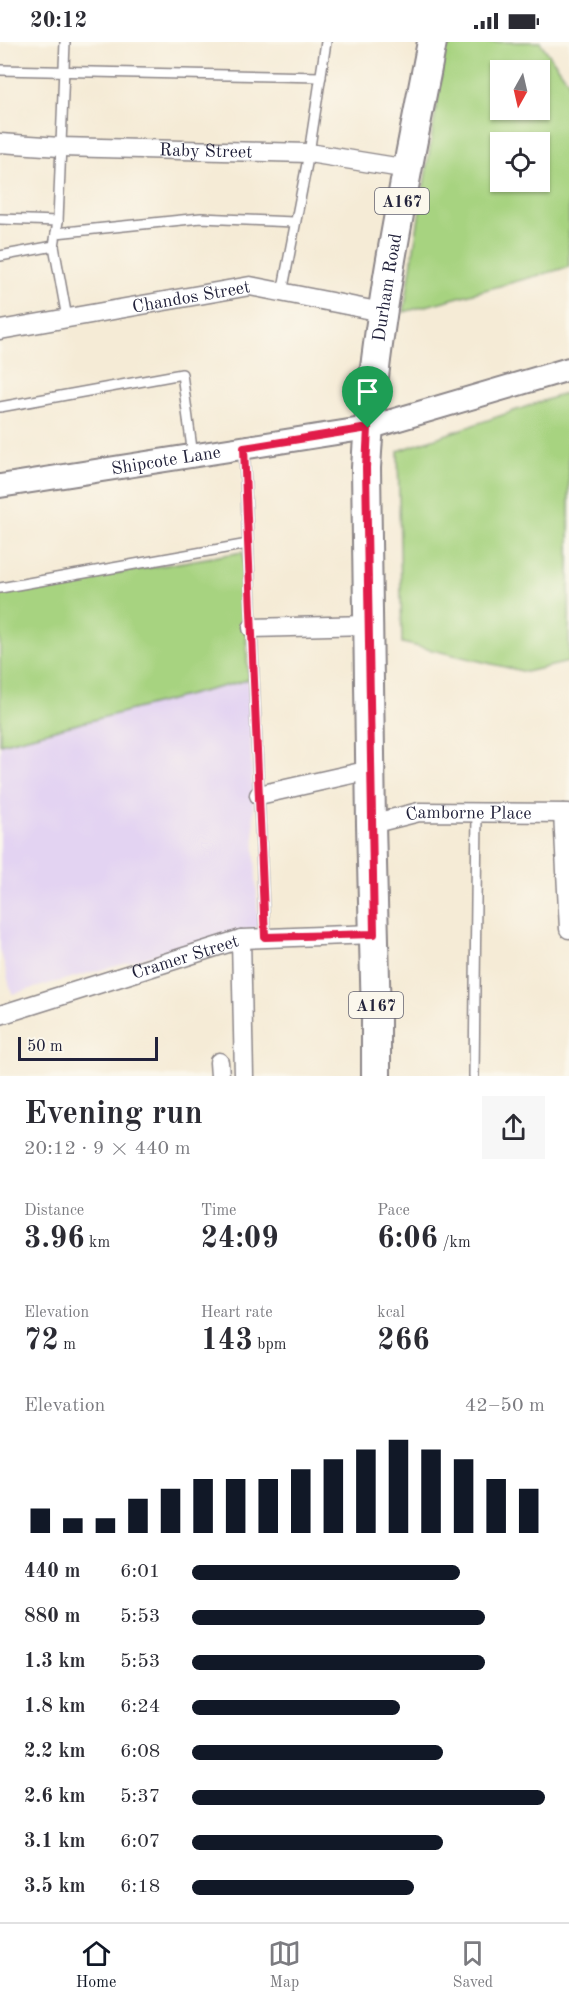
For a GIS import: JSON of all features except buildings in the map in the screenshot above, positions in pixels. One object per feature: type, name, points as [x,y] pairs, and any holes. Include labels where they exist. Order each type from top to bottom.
[{"type":"main road","name":"Durham Road","points":[[376,1076],[370,824],[366,468],[368,428],[382,312],[432,42]]},
{"type":"street","name":"Raby Street","points":[[0,143],[60,147],[309,153],[408,169]]},
{"type":"street","name":"Chandos Street","points":[[0,330],[250,286],[382,312]]},
{"type":"street","name":"Shipcote Lane","points":[[0,486],[368,428],[569,369]]},
{"type":"street","points":[[252,628],[368,626]]},
{"type":"street","points":[[259,795],[370,770]]},
{"type":"street","name":"Camborne Place","points":[[370,824],[419,812],[566,813]]},
{"type":"street","points":[[566,813],[569,929]]},
{"type":"street","name":"Cramer Street","points":[[0,1015],[242,939],[374,934]]},
{"type":"street","points":[[242,939],[244,1076]]},
{"type":"lane","points":[[65,42],[58,221],[54,246],[67,318]]},
{"type":"lane","points":[[282,293],[309,153],[326,42]]},
{"type":"lane","points":[[0,70],[321,77]]},
{"type":"lane","points":[[56,233],[201,218],[294,222]]},
{"type":"lane","points":[[0,219],[58,221]]},
{"type":"lane","points":[[0,256],[54,246]]},
{"type":"lane","points":[[0,407],[182,374],[193,456]]},
{"type":"lane","points":[[244,448],[265,937]]},
{"type":"lane","points":[[0,588],[248,544]]},
{"type":"lane","points":[[474,1076],[477,813]]},
{"type":"shaded area","points":[[243,552],[258,927],[12,994],[0,949],[0,593]]},
{"type":"green space","points":[[450,42],[540,42],[569,82],[569,267],[404,312],[445,52]]},
{"type":"green space","points":[[569,392],[569,662],[526,672],[402,643],[398,451]]},
{"type":"green space","points":[[243,552],[248,680],[0,744],[0,593]]},
{"type":"route","points":[[368,428],[366,468],[370,824],[374,934],[265,937],[244,448],[368,428]]}]
